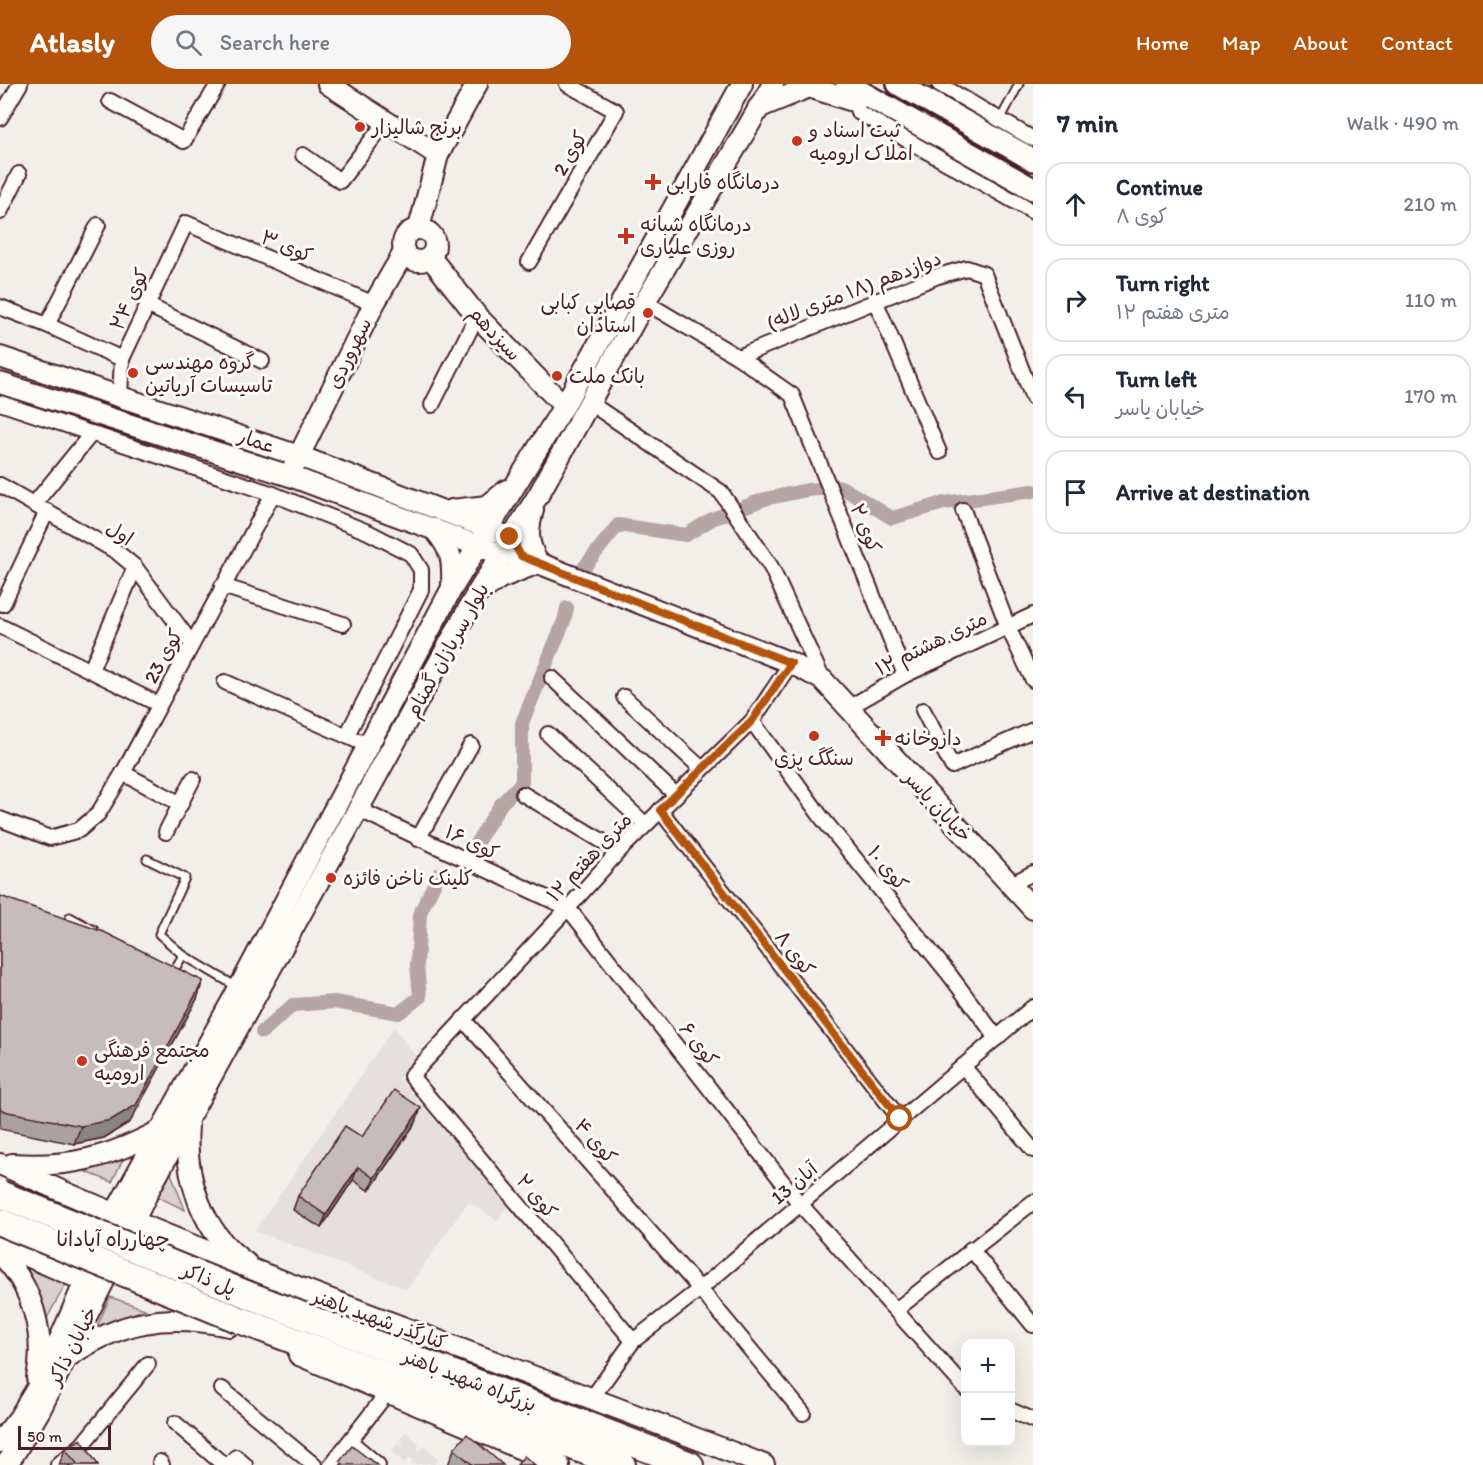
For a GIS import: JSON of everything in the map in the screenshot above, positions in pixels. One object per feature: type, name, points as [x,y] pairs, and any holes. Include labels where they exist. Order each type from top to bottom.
[{"type":"highway","name":"پل ذاکر","points":[[0,1194],[259,1287]]},
{"type":"highway","name":"پل ذاکر","points":[[0,1222],[235,1323]]},
{"type":"highway","name":"بزرگراه شهید باهنر","points":[[259,1287],[690,1465]]},
{"type":"highway","name":"بزرگراه شهید باهنر","points":[[235,1323],[622,1465]]},
{"type":"main road","points":[[328,84],[438,155]]},
{"type":"main road","points":[[419,228],[429,232],[435,242],[435,247],[430,257],[415,261],[404,252],[405,236],[419,228],[438,155],[477,84]]},
{"type":"main road","points":[[509,555],[510,537],[538,494],[645,302],[773,84]]},
{"type":"main road","points":[[898,84],[1033,160]]},
{"type":"main road","points":[[758,108],[810,87],[852,89],[1033,189]]},
{"type":"main road","name":"بلوار سربازان گمنام","points":[[114,1215],[239,988],[452,588],[564,406],[721,126],[737,88]]},
{"type":"main road","points":[[721,126],[733,127],[741,137]]},
{"type":"main road","name":"سهروردی","points":[[290,476],[374,304],[404,252]]},
{"type":"main road","name":"سیزدهم","points":[[430,257],[477,316],[564,406]]},
{"type":"main road","name":"عمار","points":[[0,357],[299,456],[510,537]]},
{"type":"main road","name":"عمار","points":[[0,383],[290,476],[509,555]]},
{"type":"main road","points":[[443,511],[468,510],[487,506],[518,482]]},
{"type":"main road","points":[[476,595],[496,581],[538,563],[528,545],[527,531],[538,494]]},
{"type":"main road","points":[[434,529],[449,548],[453,563],[452,588]]},
{"type":"main road","name":"بلوار سربازان گمنام","points":[[133,1222],[476,595],[509,555]]},
{"type":"main road","name":"خیابان یاسر","points":[[509,555],[538,563],[791,663],[823,680],[1033,909]]},
{"type":"main road","points":[[188,1119],[188,1169],[195,1194],[212,1228],[259,1287]]},
{"type":"main road","points":[[0,1164],[45,1167],[92,1160],[127,1148],[161,1130]]},
{"type":"main road","points":[[0,1164],[13,1183],[14,1206],[0,1227]]},
{"type":"main road","name":"کنارگذر شهید باهنر","points":[[0,1164],[133,1222],[259,1287],[592,1398],[764,1465]]},
{"type":"main road","name":"خیابان ذاکر","points":[[5,1465],[14,1454],[67,1357],[114,1215]]},
{"type":"main road","name":"خیابان ذاکر","points":[[0,1442],[33,1395],[92,1284],[133,1222]]},
{"type":"main road","points":[[0,1244],[92,1284],[121,1283],[235,1323],[559,1465]]},
{"type":"main road","points":[[0,1254],[22,1282],[34,1309],[39,1338],[39,1357],[33,1395]]},
{"type":"main road","points":[[235,1323],[216,1319],[220,1292],[241,1275],[259,1287]]},
{"type":"main road","points":[[67,1357],[97,1338],[138,1323],[179,1319],[235,1323]]},
{"type":"street","points":[[0,118],[20,84]]},
{"type":"street","points":[[110,101],[184,141],[218,84]]},
{"type":"street","name":"کوی 2","points":[[528,262],[616,111],[567,84]]},
{"type":"street","points":[[939,84],[1033,139]]},
{"type":"street","points":[[852,89],[858,112],[1033,212]]},
{"type":"street","points":[[303,155],[340,181],[386,123]]},
{"type":"street","points":[[0,212],[19,174]]},
{"type":"street","name":"کوی ۳","points":[[186,224],[374,304]]},
{"type":"street","name":"کوی ۲۴","points":[[120,395],[122,359],[186,224]]},
{"type":"street","points":[[47,325],[98,225]]},
{"type":"street","name":"دوازدهم (۱۸ متری لاله)","points":[[738,357],[874,300],[938,276],[967,268],[984,274],[1033,398]]},
{"type":"street","points":[[874,300],[939,452]]},
{"type":"street","points":[[645,302],[738,357]]},
{"type":"street","points":[[147,305],[262,361]]},
{"type":"street","points":[[0,308],[47,325],[122,359]]},
{"type":"street","points":[[432,405],[477,316]]},
{"type":"street","name":"کوی ۲","points":[[738,357],[792,395],[905,675]]},
{"type":"street","points":[[0,403],[273,494],[368,532],[411,554],[421,570],[421,590],[347,735]]},
{"type":"street","points":[[590,404],[721,492],[771,567],[823,680]]},
{"type":"street","points":[[3,604],[41,507],[92,433]]},
{"type":"street","name":"اول","points":[[0,485],[117,552],[135,567],[192,644]]},
{"type":"street","name":"کوی 23","points":[[0,819],[50,838],[79,830],[98,814],[123,773],[158,704],[273,494]]},
{"type":"street","points":[[368,532],[377,508]]},
{"type":"street","points":[[963,510],[1008,627],[1033,680]]},
{"type":"street","points":[[91,670],[135,567]]},
{"type":"street","points":[[222,586],[343,624]]},
{"type":"street","name":"۱۲ متری هشتم","points":[[848,708],[905,675],[1033,615]]},
{"type":"street","points":[[0,626],[158,704]]},
{"type":"street","name":"۱۲ متری هفتم","points":[[411,1076],[619,851],[752,721],[791,663]]},
{"type":"street","points":[[552,678],[675,795]]},
{"type":"street","points":[[225,682],[367,745]]},
{"type":"street","points":[[624,697],[702,769]]},
{"type":"street","points":[[923,710],[952,766],[1033,730]]},
{"type":"street","name":"کوی ۱۰","points":[[752,721],[822,818],[949,974],[997,1038]]},
{"type":"street","points":[[548,734],[646,825]]},
{"type":"street","points":[[418,839],[471,745]]},
{"type":"street","points":[[123,773],[181,804]]},
{"type":"street","points":[[166,832],[194,779]]},
{"type":"street","points":[[523,794],[619,851]]},
{"type":"street","name":"کوی ۱۶","points":[[360,810],[568,908]]},
{"type":"street","name":"کوی ۸","points":[[660,810],[900,1119]]},
{"type":"street","points":[[1011,884],[1033,873]]},
{"type":"street","name":"کوی ۶","points":[[568,908],[800,1204],[897,1309],[961,1383]]},
{"type":"street","name":"13 آبان","points":[[592,1398],[633,1341],[700,1289],[1033,1007]]},
{"type":"street","name":"کوی ۴","points":[[464,1019],[700,1289],[803,1413]]},
{"type":"street","points":[[963,1066],[1033,1150]]},
{"type":"street","name":"کوی ۲","points":[[411,1076],[633,1341]]},
{"type":"street","points":[[897,1309],[1033,1202]]},
{"type":"street","points":[[971,1249],[1033,1325]]},
{"type":"street","points":[[58,1465],[82,1445],[148,1364]]},
{"type":"street","points":[[222,1389],[314,1465]]},
{"type":"street","points":[[331,1465],[388,1392]]},
{"type":"street","points":[[1015,1412],[1033,1420]]},
{"type":"street","points":[[175,1423],[226,1465],[236,1457],[245,1465]]},
{"type":"street","points":[[351,1442],[378,1465]]},
{"type":"street","points":[[82,1445],[90,1458]]},
{"type":"street","points":[[291,1465],[300,1454]]},
{"type":"lane","points":[[1000,120],[1019,84]]},
{"type":"lane","points":[[147,859],[184,878],[159,934],[183,955],[239,988]]},
{"type":"lane","points":[[70,917],[101,934]]},
{"type":"lane","points":[[162,968],[173,974],[183,955]]},
{"type":"shaded area","points":[[394,1027],[416,1057],[399,1079],[509,1205],[497,1220],[468,1202],[407,1289],[255,1231]]},
{"type":"shaded area","points":[[124,1157],[112,1182],[86,1172]]},
{"type":"shaded area","points":[[169,1168],[185,1210],[154,1195]]},
{"type":"shaded area","points":[[26,1264],[68,1280],[46,1320]]},
{"type":"shaded area","points":[[110,1297],[145,1309],[95,1331]]},
{"type":"shaded area","points":[[406,1432],[420,1444],[417,1449],[419,1451],[424,1446],[439,1459],[433,1465],[429,1463],[410,1465],[413,1461],[409,1458],[405,1463],[391,1452],[398,1443],[402,1447],[404,1445],[399,1440]]},
{"type":"building","name":"مجتمع فرهنگی ارومیه","points":[[0,896],[104,932],[203,981],[136,1105],[111,1120],[81,1126],[0,1109]]},
{"type":"building","points":[[394,1090],[421,1108],[374,1178],[358,1167],[326,1215],[298,1196],[345,1126],[362,1137]]},
{"type":"building","points":[[467,1434],[503,1465],[473,1465],[454,1449]]},
{"type":"building","points":[[81,1439],[98,1465],[78,1465],[65,1449]]},
{"type":"building","points":[[352,1446],[377,1465],[344,1465],[340,1461]]},
{"type":"building","points":[[524,1456],[535,1465],[517,1465]]},
{"type":"waterway","points":[[582,570],[618,525],[686,535],[712,519],[765,499],[807,490],[841,487],[892,518],[944,503],[1033,491]]},
{"type":"waterway","points":[[472,850],[501,804],[522,782],[522,723],[564,621],[567,608]]},
{"type":"waterway","points":[[262,1032],[293,1005],[334,1002],[399,1013],[420,997],[417,965],[420,913],[439,874]]},
{"type":"place","name":"برنج شالیزار","points":[[360,127]]},
{"type":"place","name":"ثبت اسناد و املاک ارومیه","points":[[797,141]]},
{"type":"place","name":"درمانگاه فارابی","points":[[653,182]]},
{"type":"place","name":"درمانگاه شبانه روزی علیاری","points":[[626,236]]},
{"type":"place","name":"قصابی کبابی استادان","points":[[648,313]]},
{"type":"place","name":"گروه مهندسی تاسیسات آریاتین","points":[[133,373]]},
{"type":"place","name":"بانک ملت","points":[[557,376]]},
{"type":"place","name":"سنگگ پزی","points":[[814,736]]},
{"type":"place","name":"داروخانه","points":[[883,738]]},
{"type":"place","name":"کلینک ناخن فائزه","points":[[331,878]]},
{"type":"place","name":"مجتمع فرهنگی ارومیه","points":[[82,1061]]},
{"type":"district","name":"چهارراه آپادانا","points":[[113,1239]]},
{"type":"route","points":[[510,537],[518,555],[791,663],[752,721],[660,810],[900,1119]]}]
